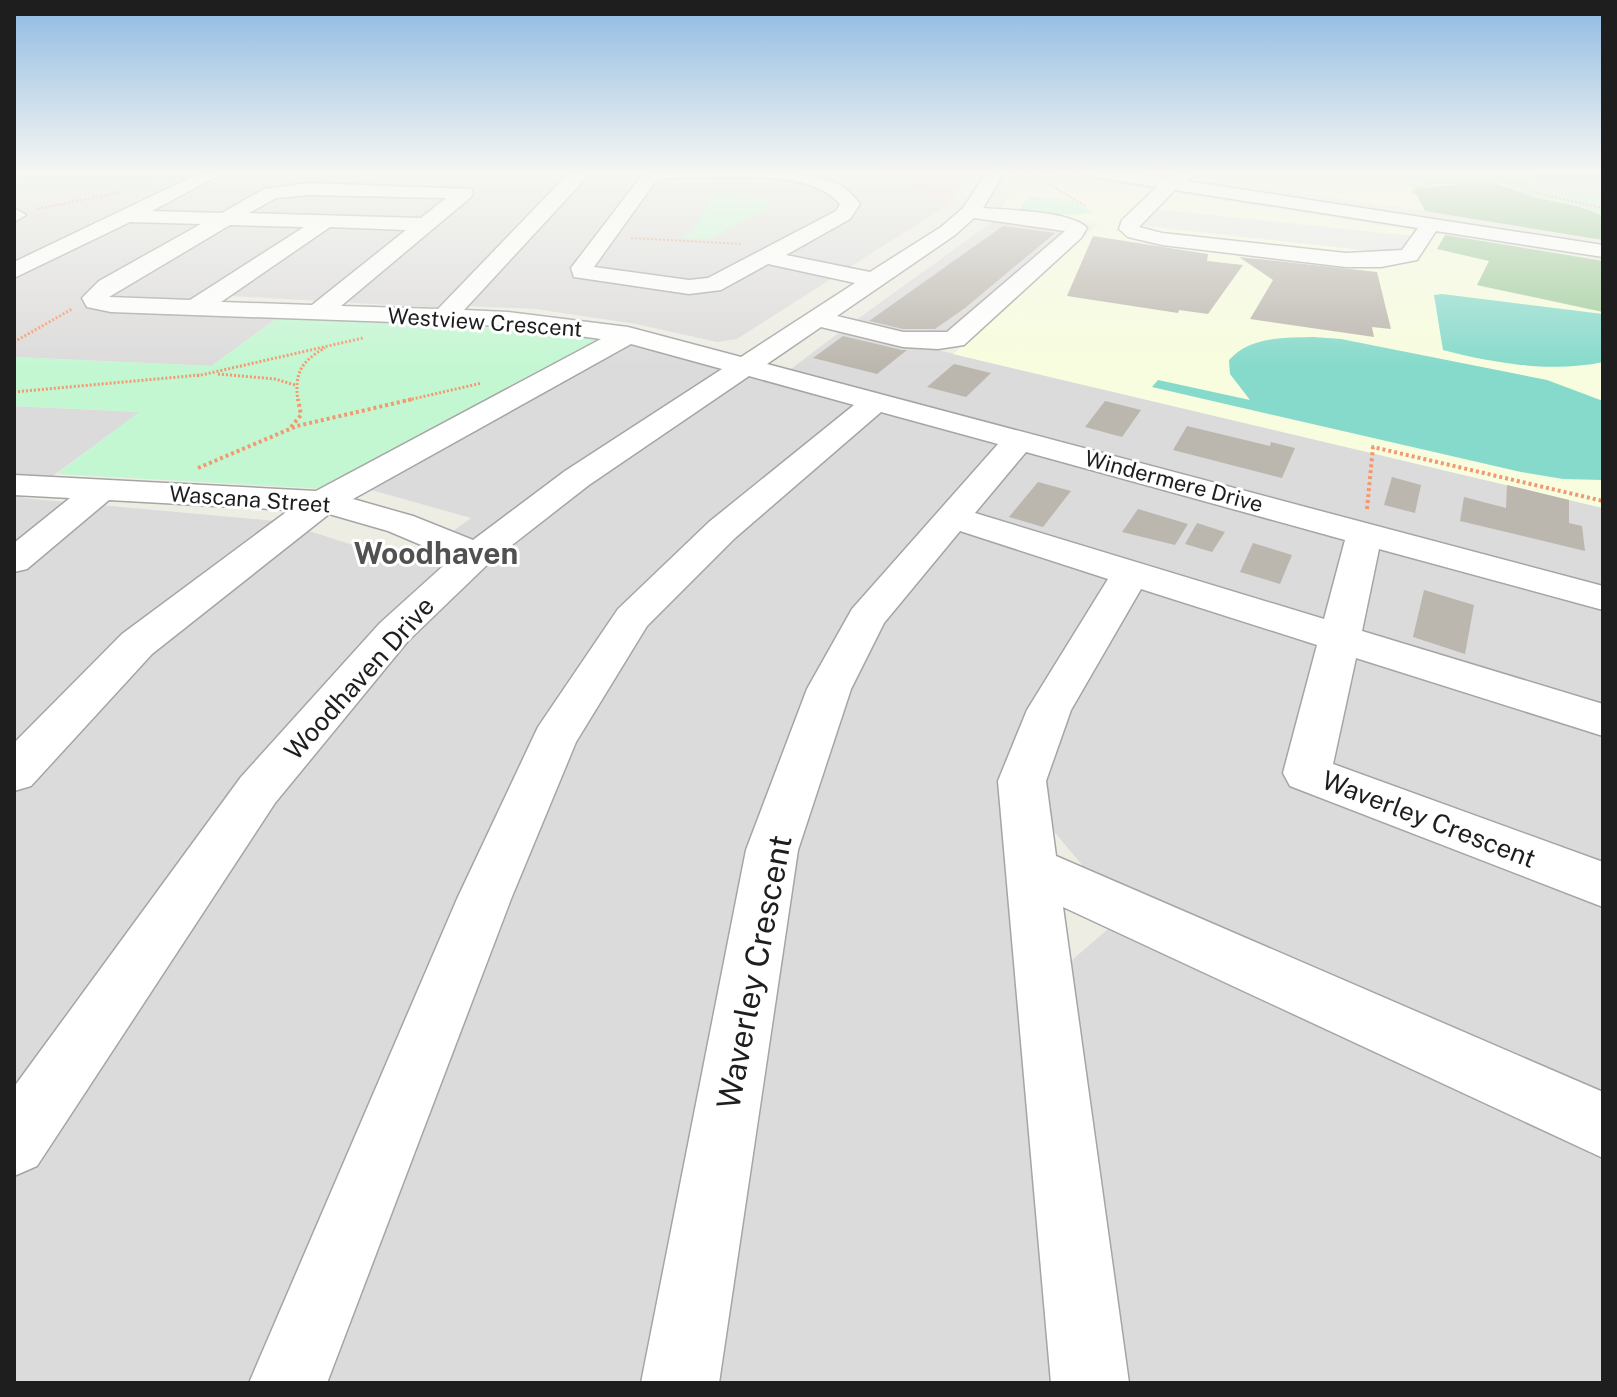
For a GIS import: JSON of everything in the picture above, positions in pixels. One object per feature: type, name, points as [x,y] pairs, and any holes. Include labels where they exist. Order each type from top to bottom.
[{"type":"street","points":[[14,271],[82,237]]},
{"type":"street","name":"Westview Crescent","points":[[192,237],[107,286],[94,298],[96,302],[318,312],[371,326],[444,317],[527,321],[628,335],[744,366]]},
{"type":"street","points":[[197,307],[302,237]]},
{"type":"street","name":"Westview Crescent","points":[[318,312],[410,237]]},
{"type":"street","points":[[444,317],[520,237]]},
{"type":"street","points":[[605,237],[582,272],[697,287],[719,283],[803,237]]},
{"type":"street","name":"Woodhaven Drive","points":[[14,1143],[258,790],[394,632],[476,555],[577,478],[939,237]]},
{"type":"street","points":[[817,318],[920,342],[938,343],[955,339],[1070,237]]},
{"type":"street","points":[[1444,237],[1603,251]]},
{"type":"street","points":[[774,253],[874,280]]},
{"type":"street","points":[[14,773],[137,644],[322,502],[628,335]]},
{"type":"street","name":"Windermere Drive","points":[[744,366],[1603,598]]},
{"type":"street","points":[[288,1383],[484,899],[554,739],[632,618],[722,530],[875,402]]},
{"type":"street","name":"Waverley Crescent","points":[[680,1383],[772,850],[829,689],[866,618],[1019,440]]},
{"type":"street","name":"Wascana Street","points":[[14,485],[322,502],[356,508],[391,520],[476,555]]},
{"type":"street","points":[[14,561],[102,489]]},
{"type":"street","points":[[950,517],[1603,720]]},
{"type":"street","name":"Waverley Crescent","points":[[1365,532],[1307,773],[1603,885]]},
{"type":"street","points":[[1090,1383],[1022,781],[1049,710],[1131,573]]},
{"type":"street","points":[[1031,868],[1603,1125]]},
{"type":"path","points":[[612,237],[709,240],[774,253]]},
{"type":"path","points":[[14,342],[94,298]]},
{"type":"path","points":[[197,376],[334,344],[371,326]]},
{"type":"path","points":[[287,430],[301,415],[295,385],[305,358],[371,326]]},
{"type":"path","points":[[14,392],[247,374],[295,385]]},
{"type":"path","points":[[155,492],[191,471],[287,430],[486,382]]},
{"type":"path","points":[[1365,532],[1373,447],[1603,501]]},
{"type":"shaded area","points":[[14,237],[62,237],[14,261]]},
{"type":"shaded area","points":[[90,237],[309,237],[181,313],[279,317],[211,366],[14,357],[14,275]]},
{"type":"shaded area","points":[[313,237],[512,237],[444,308],[231,296]]},
{"type":"shaded area","points":[[529,237],[897,237],[737,339],[717,342],[636,324],[536,309],[464,306]]},
{"type":"shaded area","points":[[971,237],[1064,237],[949,337],[927,341],[852,323]]},
{"type":"shaded area","points":[[1084,237],[1444,237],[1437,249],[1490,261],[1478,286],[1603,312],[1603,508],[953,354]]},
{"type":"shaded area","points":[[1246,237],[1412,237],[1397,254]]},
{"type":"shaded area","points":[[1434,295],[1603,314],[1603,362],[1564,367],[1523,365],[1443,350]]},
{"type":"shaded area","points":[[845,328],[1603,508],[1603,708],[1116,578],[1035,708],[1072,1383],[311,1383],[627,613],[263,1383],[14,1383],[14,788],[145,648],[303,529],[409,563],[471,518],[364,488],[625,342],[775,381]]},
{"type":"shaded area","points":[[1313,337],[1341,339],[1547,380],[1603,401],[1603,480],[1563,479],[1521,472],[1152,387],[1158,380],[1250,400],[1230,374],[1229,360],[1257,342]]},
{"type":"shaded area","points":[[14,406],[140,412],[23,498],[276,521],[14,758]]},
{"type":"shaded area","points":[[1140,583],[1603,727],[1603,1106],[1093,878],[1051,828],[1042,780],[1063,711]]},
{"type":"shaded area","points":[[1116,922],[1603,1145],[1603,1383],[1118,1383],[1064,967]]},
{"type":"green space","points":[[680,237],[712,237],[709,239]]},
{"type":"green space","points":[[1444,237],[1458,237],[1603,261],[1603,312],[1477,285],[1489,261],[1437,249]]},
{"type":"green space","points":[[279,317],[483,323],[611,340],[327,489],[57,474],[139,412],[14,406],[14,357],[211,366]]},
{"type":"building","points":[[987,237],[1050,237],[935,329],[903,329],[869,321]]},
{"type":"building","points":[[1092,237],[1208,254],[1207,261],[1243,265],[1208,314],[1179,310],[1178,313],[1067,296]]},
{"type":"building","points":[[1239,257],[1377,272],[1391,329],[1372,327],[1374,337],[1250,319],[1273,280]]},
{"type":"building","points":[[843,336],[907,350],[877,374],[813,358]]},
{"type":"building","points":[[954,364],[991,373],[966,397],[927,387]]},
{"type":"building","points":[[1105,401],[1141,410],[1122,437],[1085,427]]},
{"type":"building","points":[[1187,426],[1270,446],[1271,442],[1295,448],[1282,478],[1173,450]]},
{"type":"building","points":[[1392,477],[1421,485],[1415,513],[1384,505]]},
{"type":"building","points":[[1038,482],[1071,491],[1043,527],[1009,517]]},
{"type":"building","points":[[1507,485],[1569,500],[1569,523],[1582,526],[1585,551],[1460,521],[1464,497],[1506,508]]},
{"type":"building","points":[[1138,509],[1188,524],[1175,545],[1122,532]]},
{"type":"building","points":[[1197,523],[1225,532],[1212,552],[1185,544]]},
{"type":"building","points":[[1253,543],[1292,555],[1280,584],[1240,572]]},
{"type":"building","points":[[1424,590],[1474,605],[1465,654],[1413,637]]},
{"type":"district","name":"Woodhaven","points":[[436,553]]}]
